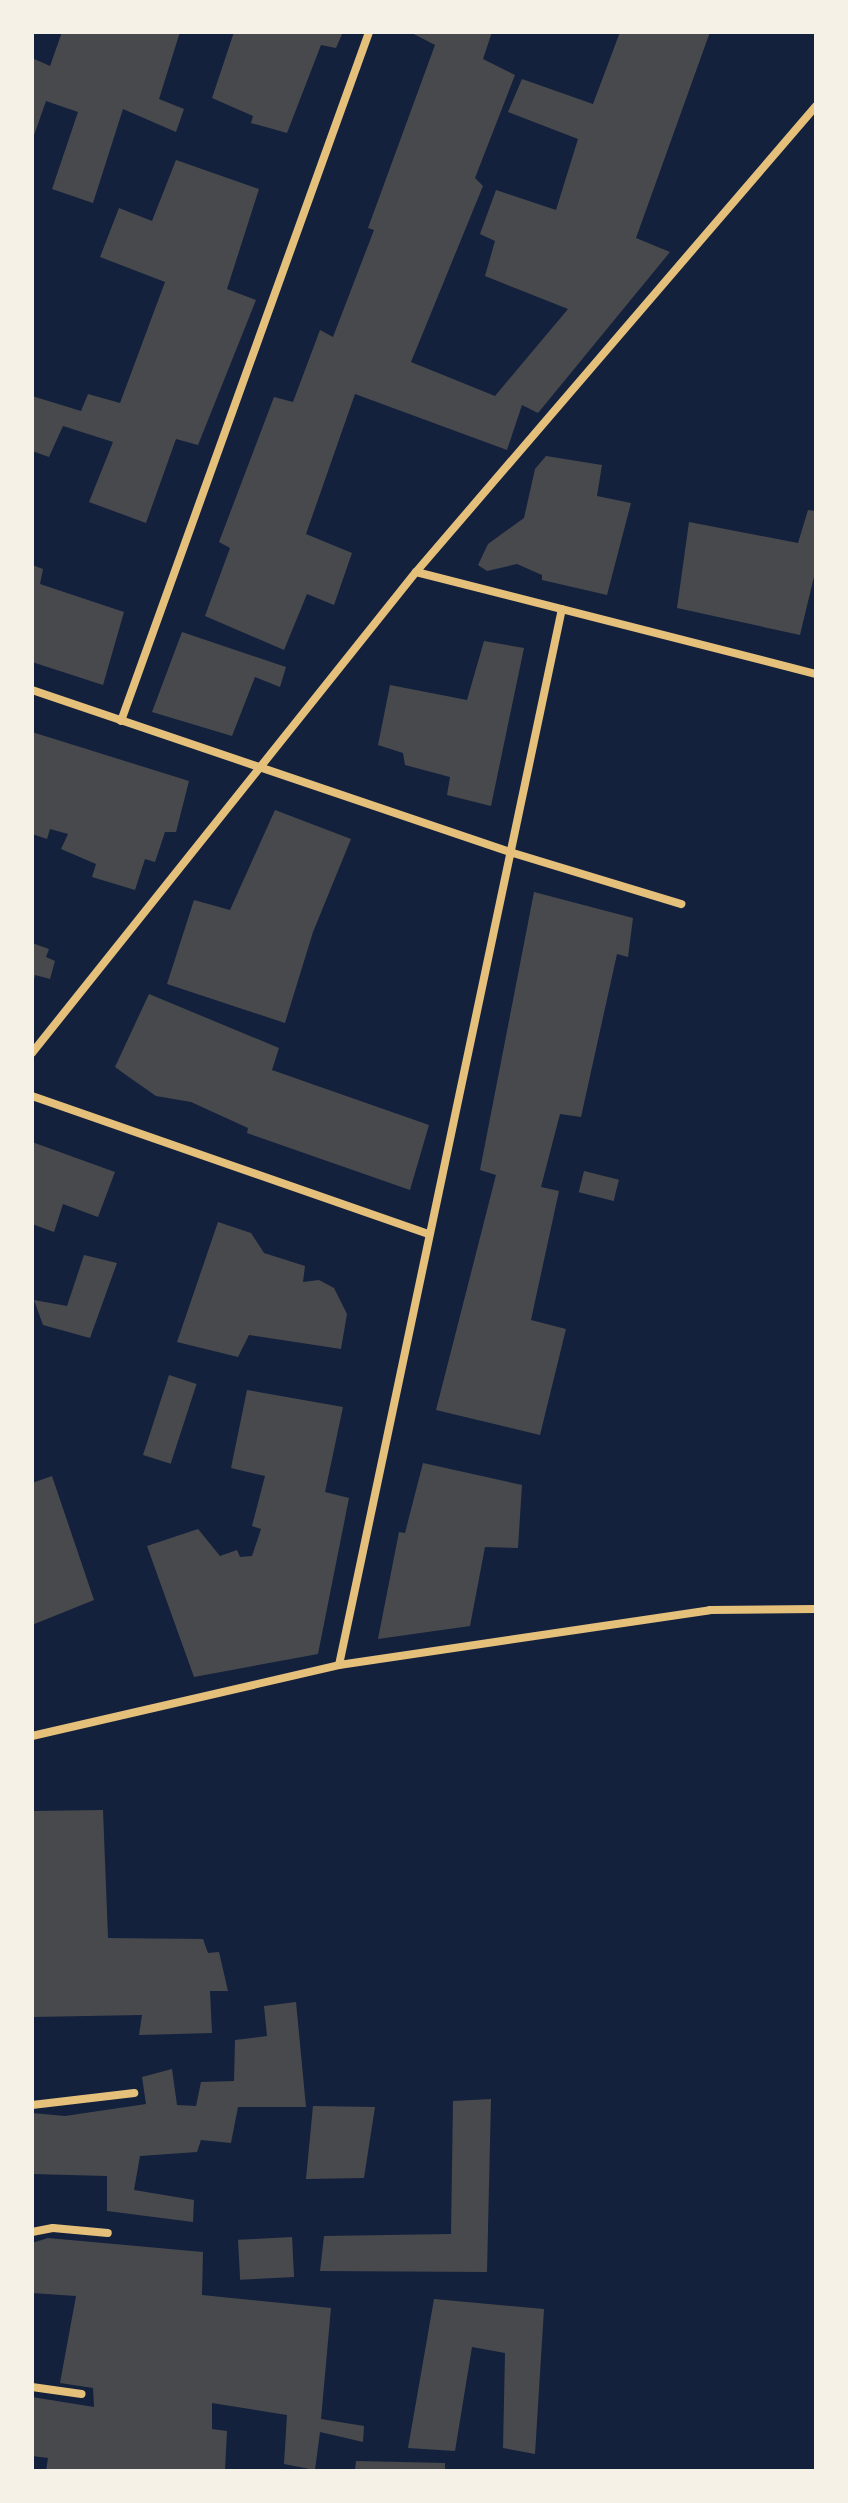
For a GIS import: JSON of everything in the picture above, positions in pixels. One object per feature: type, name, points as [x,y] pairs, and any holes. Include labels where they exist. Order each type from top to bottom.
[{"type":"street","points":[[121,721],[369,32]]},
{"type":"street","points":[[32,1053],[263,768],[416,572],[816,106]]},
{"type":"street","points":[[416,572],[816,674]]},
{"type":"street","points":[[339,1665],[428,1234],[513,853],[562,609]]},
{"type":"street","points":[[32,690],[513,853],[681,904]]},
{"type":"street","points":[[32,1096],[428,1234]]},
{"type":"street","points":[[32,1736],[339,1665],[710,1610],[816,1609]]},
{"type":"street","points":[[32,2105],[134,2093]]},
{"type":"street","points":[[32,2232],[53,2228],[108,2233]]},
{"type":"street","points":[[32,2387],[82,2394]]},
{"type":"building","points":[[62,32],[180,32],[159,99],[184,109],[176,132],[123,109],[93,203],[52,189],[78,112],[46,101],[32,141],[32,58],[50,66]]},
{"type":"building","points":[[234,32],[343,32],[336,48],[321,45],[287,133],[251,123],[253,116],[212,98]]},
{"type":"building","points":[[410,32],[492,32],[483,59],[515,75],[475,178],[483,186],[411,362],[495,396],[568,309],[485,276],[495,241],[480,234],[496,190],[556,210],[578,139],[508,112],[522,79],[593,104],[620,32],[710,32],[636,238],[670,252],[538,413],[522,405],[507,450],[355,394],[306,534],[352,553],[334,605],[307,594],[284,650],[205,616],[230,548],[219,542],[274,397],[293,402],[320,330],[333,337],[374,230],[368,228],[435,45]]},
{"type":"building","points":[[176,160],[259,189],[227,289],[256,300],[198,445],[176,439],[146,523],[89,502],[113,442],[63,426],[49,457],[32,451],[32,396],[81,411],[88,394],[120,403],[165,282],[100,257],[119,208],[152,221]]},
{"type":"building","points":[[546,456],[602,465],[597,496],[631,503],[607,595],[542,580],[542,575],[517,564],[487,571],[478,565],[488,544],[524,518],[535,469]]},
{"type":"building","points":[[808,510],[816,511],[816,568],[800,635],[677,608],[689,522],[798,543]]},
{"type":"building","points":[[32,565],[43,569],[40,584],[124,612],[103,685],[32,662]]},
{"type":"building","points":[[182,632],[286,667],[280,687],[255,677],[232,736],[152,712]]},
{"type":"building","points":[[484,641],[524,648],[491,806],[447,795],[450,777],[405,765],[403,753],[378,745],[390,685],[467,700]]},
{"type":"building","points":[[32,732],[189,781],[176,832],[165,832],[155,862],[145,859],[135,890],[92,877],[96,864],[61,849],[68,834],[50,829],[47,839],[32,834]]},
{"type":"building","points":[[275,810],[351,839],[313,932],[285,1023],[167,984],[194,900],[230,910]]},
{"type":"building","points":[[534,892],[633,918],[628,957],[617,954],[581,1117],[560,1114],[541,1187],[559,1191],[531,1320],[566,1329],[540,1435],[436,1410],[496,1175],[480,1170]]},
{"type":"building","points":[[32,943],[49,949],[46,957],[55,961],[50,979],[35,975],[33,984]]},
{"type":"building","points":[[149,994],[279,1048],[272,1070],[429,1125],[410,1190],[247,1133],[248,1128],[191,1102],[156,1096],[115,1067]]},
{"type":"building","points":[[32,1142],[115,1172],[98,1217],[63,1204],[54,1232],[32,1224]]},
{"type":"building","points":[[584,1171],[619,1180],[614,1201],[579,1192]]},
{"type":"building","points":[[218,1222],[251,1233],[264,1253],[305,1266],[303,1282],[319,1280],[334,1288],[347,1314],[341,1349],[249,1335],[238,1357],[177,1342]]},
{"type":"building","points":[[84,1255],[117,1263],[90,1338],[43,1325],[34,1300],[67,1306]]},
{"type":"building","points":[[169,1375],[197,1384],[171,1464],[143,1455]]},
{"type":"building","points":[[247,1390],[343,1407],[325,1492],[349,1498],[318,1654],[194,1677],[147,1546],[198,1529],[220,1556],[237,1550],[240,1557],[252,1556],[261,1529],[252,1526],[265,1476],[231,1468]]},
{"type":"building","points":[[423,1463],[522,1485],[518,1548],[485,1547],[470,1626],[378,1639],[399,1532],[405,1533]]},
{"type":"building","points":[[52,1476],[94,1600],[32,1625],[32,1483]]},
{"type":"building","points":[[103,1810],[108,1938],[203,1939],[208,1953],[219,1952],[228,1991],[210,1991],[212,2033],[139,2035],[142,2015],[32,2017],[32,1811]]},
{"type":"building","points":[[296,2002],[306,2107],[238,2107],[231,2143],[201,2140],[197,2152],[140,2156],[134,2190],[194,2200],[193,2222],[107,2211],[107,2176],[32,2174],[32,2113],[65,2116],[146,2104],[142,2077],[172,2069],[177,2105],[196,2106],[201,2082],[234,2081],[235,2040],[267,2036],[264,2006]]},
{"type":"building","points":[[491,2099],[487,2272],[320,2271],[324,2236],[451,2234],[453,2101]]},
{"type":"building","points":[[313,2106],[375,2107],[364,2178],[306,2179]]},
{"type":"building","points":[[292,2237],[294,2277],[240,2280],[238,2240]]},
{"type":"building","points":[[48,2238],[203,2252],[202,2295],[331,2308],[321,2419],[364,2426],[363,2442],[320,2432],[315,2470],[284,2464],[287,2415],[212,2403],[212,2429],[227,2431],[225,2471],[46,2471],[48,2458],[32,2456],[32,2397],[94,2407],[93,2388],[60,2383],[76,2296],[32,2293],[32,2243]]},
{"type":"building","points":[[434,2299],[544,2309],[535,2454],[503,2448],[505,2353],[472,2347],[455,2451],[408,2448]]},
{"type":"building","points":[[356,2461],[445,2463],[445,2471],[355,2471]]}]
